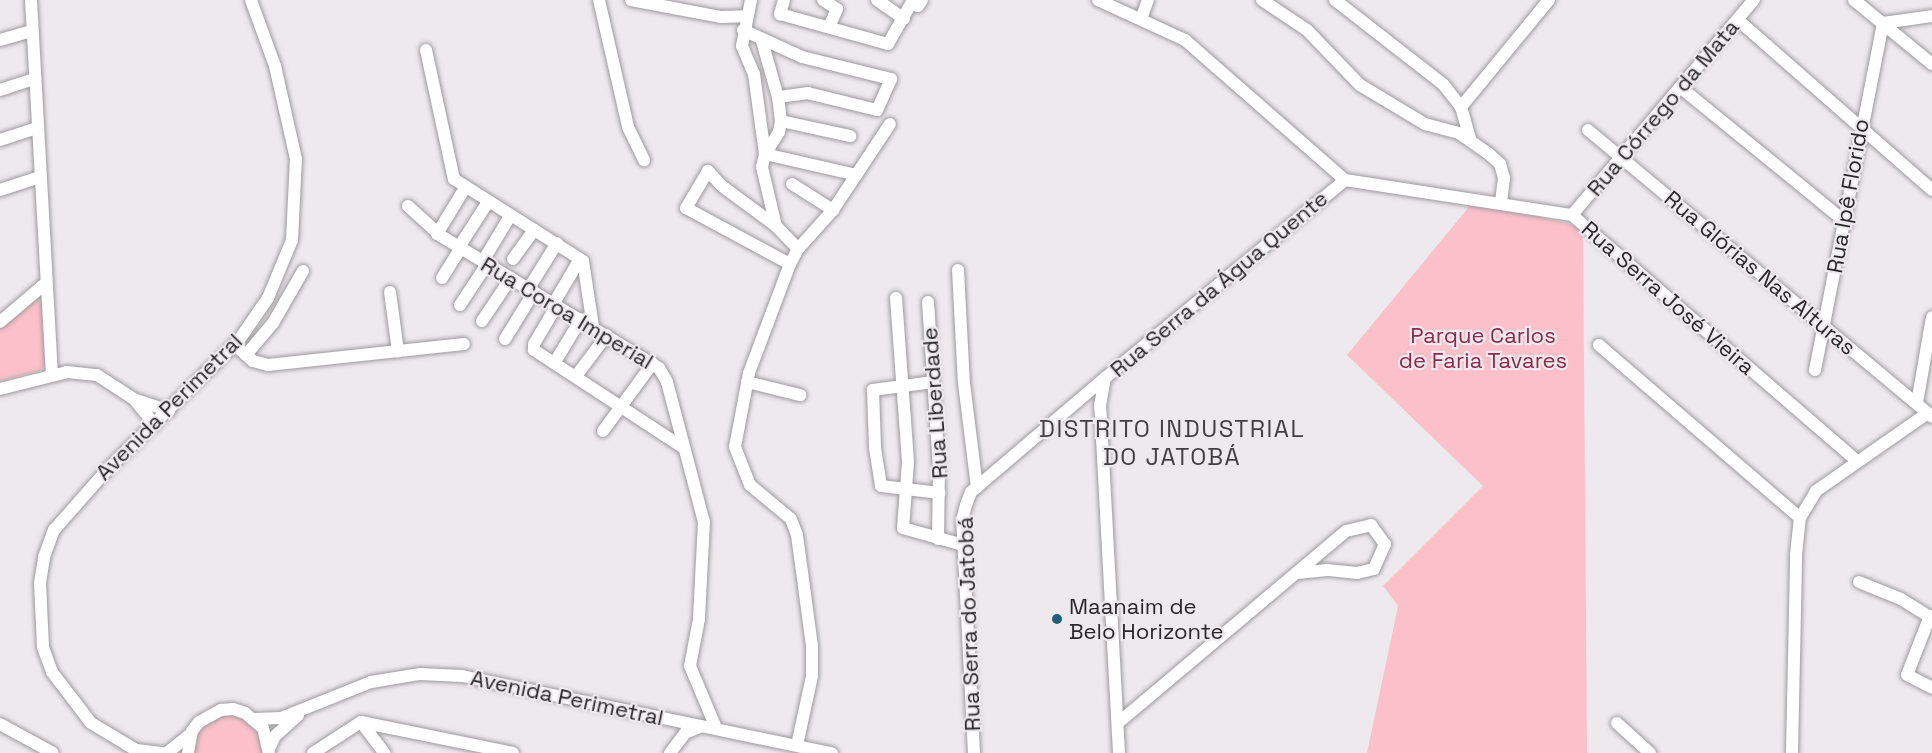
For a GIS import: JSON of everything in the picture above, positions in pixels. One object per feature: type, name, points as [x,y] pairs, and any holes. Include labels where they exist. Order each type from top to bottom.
[{"type":"street","points":[[31,0],[52,375]]},
{"type":"street","name":"Avenida Perimetral","points":[[162,753],[136,750],[92,723],[52,672],[43,647],[39,615],[44,557],[54,530],[141,438],[235,345],[268,298],[292,240],[297,200],[291,139],[275,66],[251,0]]},
{"type":"street","points":[[599,0],[628,127],[644,160]]},
{"type":"street","points":[[631,0],[722,17],[745,16]]},
{"type":"street","points":[[751,0],[745,16],[742,46],[754,74],[765,154]]},
{"type":"street","points":[[784,0],[780,14],[888,44],[912,2],[918,6],[922,0]]},
{"type":"street","points":[[823,0],[837,9],[829,27]]},
{"type":"street","points":[[877,0],[904,19]]},
{"type":"street","points":[[1098,0],[1185,40],[1345,180]]},
{"type":"street","points":[[1141,19],[1148,0]]},
{"type":"street","points":[[1262,0],[1307,30],[1360,85],[1425,124],[1470,139],[1500,164],[1504,178],[1502,204]]},
{"type":"street","points":[[1335,0],[1443,84],[1461,107],[1470,139]]},
{"type":"street","points":[[1461,107],[1549,0]]},
{"type":"street","name":"Rua Córrego da Mata","points":[[1572,215],[1754,0]]},
{"type":"street","points":[[1854,0],[1932,64]]},
{"type":"street","points":[[1883,23],[1932,16]]},
{"type":"street","points":[[1738,20],[1932,190]]},
{"type":"street","name":"Rua Ipê Florido","points":[[1815,370],[1823,324],[1847,223],[1861,126],[1883,23]]},
{"type":"street","points":[[743,30],[762,41],[841,69],[891,79],[878,111],[808,93],[778,97]]},
{"type":"street","points":[[0,40],[32,31]]},
{"type":"street","points":[[762,41],[778,97],[781,121],[779,132],[765,154],[762,167],[776,226]]},
{"type":"street","points":[[426,50],[449,169],[465,188],[580,259],[593,326]]},
{"type":"street","points":[[0,90],[34,79]]},
{"type":"street","points":[[1680,87],[1847,223]]},
{"type":"street","points":[[781,121],[850,136]]},
{"type":"street","points":[[797,745],[812,676],[812,646],[792,519],[756,493],[735,447],[747,382],[790,264],[798,249],[833,210],[890,124]]},
{"type":"street","points":[[0,140],[38,128]]},
{"type":"street","name":"Rua Glórias Nas Alturas","points":[[1588,130],[1930,415]]},
{"type":"street","points":[[765,154],[857,175]]},
{"type":"street","points":[[790,264],[686,208],[708,171],[722,186],[776,226],[798,249]]},
{"type":"street","points":[[0,190],[40,177]]},
{"type":"street","name":"Rua Serra José Vieira","points":[[1345,180],[1572,215],[1857,460]]},
{"type":"street","name":"Rua Serra da Água Quente","points":[[1119,753],[1100,406],[1105,378],[1345,180]]},
{"type":"street","points":[[792,184],[833,210]]},
{"type":"street","points":[[437,234],[465,188]]},
{"type":"street","points":[[442,278],[488,202]]},
{"type":"street","name":"Rua Coroa Imperial","points":[[408,206],[437,234],[653,363],[667,382],[704,522],[699,619],[690,666],[716,728]]},
{"type":"street","points":[[460,304],[510,216]]},
{"type":"street","points":[[513,259],[534,230]]},
{"type":"street","points":[[505,339],[556,243]]},
{"type":"street","points":[[580,259],[534,344],[534,350],[684,448]]},
{"type":"street","points":[[958,270],[964,383],[977,487]]},
{"type":"street","points":[[246,355],[273,323],[303,271]]},
{"type":"street","points":[[483,321],[511,278]]},
{"type":"street","points":[[0,322],[46,283]]},
{"type":"street","points":[[390,292],[398,351]]},
{"type":"street","points":[[896,298],[909,488],[903,528],[963,544]]},
{"type":"street","name":"Rua Liberdade","points":[[928,302],[940,494],[938,539]]},
{"type":"street","points":[[1917,404],[1932,317]]},
{"type":"street","points":[[555,362],[581,319]]},
{"type":"street","points":[[576,376],[607,335]]},
{"type":"street","points":[[235,345],[246,355],[268,365],[464,344]]},
{"type":"street","points":[[1599,345],[1800,518]]},
{"type":"street","points":[[603,430],[653,363]]},
{"type":"street","points":[[0,389],[67,372],[97,375],[138,403],[155,425]]},
{"type":"street","name":"Rua Serra do Jatobá","points":[[974,753],[962,520],[971,492],[1105,378]]},
{"type":"street","points":[[747,382],[801,395]]},
{"type":"street","points":[[933,382],[876,387],[872,392],[881,486],[940,494]]},
{"type":"street","points":[[138,403],[169,411]]},
{"type":"street","points":[[138,403],[141,438]]},
{"type":"street","points":[[1792,753],[1796,555],[1800,518],[1816,491],[1857,460],[1930,415]]},
{"type":"street","points":[[1118,723],[1300,573],[1346,531],[1362,524],[1371,525],[1385,544],[1374,568],[1357,573],[1327,570],[1300,573]]},
{"type":"street","points":[[1859,582],[1901,599],[1931,617],[1907,675],[1932,688]]},
{"type":"street","name":"Avenida Perimetral","points":[[255,719],[273,720],[306,709],[351,688],[420,674],[508,684],[825,752]]},
{"type":"street","name":"Avenida Perimetral","points":[[269,752],[281,729],[306,709]]},
{"type":"street","points":[[167,753],[204,718],[221,710],[233,710],[255,719],[267,738],[269,752]]},
{"type":"street","points":[[361,722],[384,753]]},
{"type":"street","points":[[313,753],[361,722],[513,753]]},
{"type":"street","points":[[1617,723],[1650,753]]},
{"type":"street","points":[[0,724],[52,752]]},
{"type":"street","points":[[670,753],[685,733],[702,726]]},
{"type":"street","points":[[188,753],[192,731]]},
{"type":"street","points":[[445,740],[454,753]]},
{"type":"green space","name":"Parque Carlos de Faria Tavares","points":[[1473,202],[1570,224],[1583,232],[1587,753],[1367,753],[1398,606],[1383,586],[1483,486],[1347,355]]},
{"type":"green space","points":[[37,299],[43,306],[45,366],[39,371],[0,381],[0,327]]},
{"type":"green space","points":[[229,713],[241,716],[260,731],[265,753],[191,753],[192,740],[206,720]]},
{"type":"place","name":"Maanaim de Belo Horizonte","points":[[1057,619]]},
{"type":"district","name":"DISTRITO INDUSTRIAL DO JATOBÁ","points":[[1172,443]]}]
